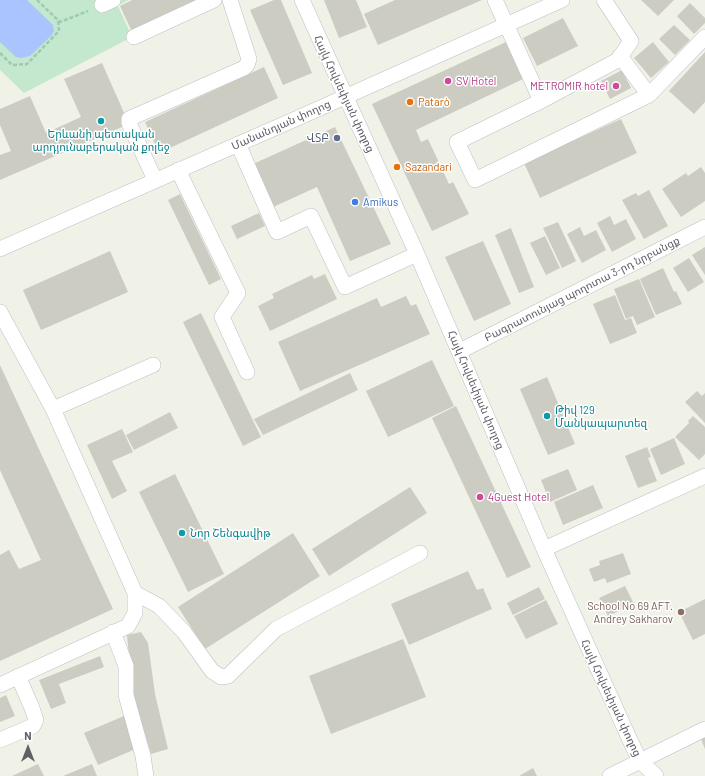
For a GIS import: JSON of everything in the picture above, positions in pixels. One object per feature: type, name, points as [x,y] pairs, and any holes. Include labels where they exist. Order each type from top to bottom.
[{"type":"street","points":[[134,37],[214,0]]},
{"type":"street","points":[[155,180],[130,123],[130,119],[248,65],[249,59],[230,0]]},
{"type":"street","name":"Հայկ Հովսեփյան փողոց","points":[[302,0],[417,254],[544,549],[640,761],[656,776]]},
{"type":"street","points":[[495,0],[541,101]]},
{"type":"street","name":"Մանանդյան փողոց","points":[[0,249],[562,0]]},
{"type":"street","points":[[604,0],[631,41],[618,60],[541,101],[456,142],[475,180],[649,95],[705,37]]},
{"type":"street","points":[[620,56],[649,95]]},
{"type":"street","points":[[238,144],[277,232],[311,216],[345,287],[417,254]]},
{"type":"street","points":[[178,170],[238,293],[222,318],[247,372]]},
{"type":"street","name":"Բագրատունյաց պողոտա 3-րդ նրբանցք","points":[[460,351],[705,227]]},
{"type":"street","points":[[0,312],[52,410],[135,593],[135,613],[128,626],[0,684]]},
{"type":"street","points":[[52,410],[153,364]]},
{"type":"street","points":[[544,549],[705,476]]},
{"type":"street","points":[[135,593],[159,606],[184,632],[212,671],[220,677],[228,676],[276,629],[420,553]]},
{"type":"street","points":[[113,632],[126,666],[126,695],[143,756],[146,776]]},
{"type":"street","points":[[0,740],[33,726],[36,720],[18,676]]},
{"type":"street","points":[[610,776],[705,729]]},
{"type":"path","points":[[37,0],[60,22],[108,2]]},
{"type":"path","points":[[0,53],[12,65],[27,64],[60,31],[58,20]]},
{"type":"green space","points":[[0,0],[128,0],[118,6],[132,37],[24,93],[0,70]]},
{"type":"water","points":[[0,0],[27,0],[53,25],[54,31],[52,35],[30,56],[21,58],[16,57],[0,42]]},
{"type":"building","points":[[132,0],[207,0],[133,34],[120,6]]},
{"type":"building","points":[[274,0],[281,0],[312,73],[283,85],[250,10]]},
{"type":"building","points":[[324,0],[356,0],[367,27],[339,38]]},
{"type":"building","points":[[395,0],[482,0],[378,45],[364,14]]},
{"type":"building","points":[[641,0],[674,0],[658,16]]},
{"type":"building","points":[[690,3],[705,18],[705,23],[694,34],[677,16]]},
{"type":"building","points":[[563,18],[578,46],[537,66],[523,38]]},
{"type":"building","points":[[674,25],[690,40],[675,55],[659,39]]},
{"type":"building","points":[[506,42],[523,79],[416,130],[421,142],[428,139],[449,184],[453,182],[469,214],[432,231],[372,104]]},
{"type":"building","points":[[653,42],[669,62],[651,78],[634,58]]},
{"type":"building","points":[[705,52],[705,102],[694,114],[669,91]]},
{"type":"building","name":"Երևանի պետական արդյունաբերական քոլեջ","points":[[102,63],[129,124],[0,180],[0,155],[11,151],[0,125],[0,109],[30,96],[46,133],[81,117],[64,79]]},
{"type":"building","points":[[264,67],[278,98],[159,153],[145,122]]},
{"type":"building","points":[[622,70],[631,88],[610,99],[601,81]]},
{"type":"building","points":[[621,119],[637,153],[540,198],[524,163]]},
{"type":"building","points":[[335,127],[391,244],[350,261],[317,187],[271,208],[253,164]]},
{"type":"building","points":[[701,167],[705,173],[705,201],[681,217],[662,189],[686,173],[688,176]]},
{"type":"building","points":[[649,190],[668,226],[644,239],[622,200],[636,193],[638,196]]},
{"type":"building","points":[[180,194],[221,279],[209,285],[168,200]]},
{"type":"building","points":[[259,213],[265,226],[237,239],[231,226]]},
{"type":"building","points":[[610,216],[614,225],[626,219],[636,239],[612,252],[597,223]]},
{"type":"building","points":[[558,222],[576,261],[562,268],[543,228]]},
{"type":"building","points":[[580,227],[584,236],[596,230],[606,250],[582,263],[567,234]]},
{"type":"building","points":[[511,228],[534,287],[519,293],[495,235]]},
{"type":"building","points":[[545,236],[560,268],[546,275],[530,243]]},
{"type":"building","points":[[483,241],[511,304],[474,321],[445,257]]},
{"type":"building","points":[[705,247],[705,275],[692,255]]},
{"type":"building","points":[[110,251],[128,292],[41,330],[23,290]]},
{"type":"building","points":[[689,258],[704,282],[688,292],[673,268]]},
{"type":"building","points":[[663,268],[674,292],[676,291],[682,304],[656,315],[640,279]]},
{"type":"building","points":[[325,274],[337,299],[270,331],[258,306],[274,298],[272,294],[312,275],[314,279]]},
{"type":"building","points":[[639,279],[655,317],[637,325],[633,316],[626,319],[614,289]]},
{"type":"building","points":[[615,295],[625,320],[631,318],[637,333],[610,344],[593,304]]},
{"type":"building","points":[[406,296],[411,306],[416,304],[430,334],[300,391],[278,342],[377,298],[381,307]]},
{"type":"building","points":[[201,313],[261,437],[243,446],[183,322]]},
{"type":"building","points":[[432,360],[454,406],[388,437],[366,391]]},
{"type":"building","points":[[0,365],[113,609],[0,661],[0,555],[9,550],[19,569],[41,560],[0,470]]},
{"type":"building","points":[[350,373],[358,390],[263,435],[254,419]]},
{"type":"building","name":"Թիվ 129 Մանկապարտեզ","points":[[547,377],[575,444],[548,455],[520,389]]},
{"type":"building","points":[[697,391],[702,396],[705,393],[705,423],[685,402]]},
{"type":"building","points":[[456,406],[531,567],[507,578],[432,418]]},
{"type":"building","points":[[170,412],[178,428],[134,450],[126,435]]},
{"type":"building","points":[[693,416],[705,427],[705,454],[699,460],[675,437],[689,423],[688,421]]},
{"type":"building","points":[[122,429],[133,452],[112,461],[127,491],[112,499],[87,445]]},
{"type":"building","points":[[674,438],[685,464],[661,475],[650,449]]},
{"type":"building","points":[[647,447],[651,457],[648,458],[657,481],[638,488],[625,456]]},
{"type":"building","points":[[568,469],[577,490],[550,502],[541,480]]},
{"type":"building","name":"Նոր Շենգավիթ","points":[[175,474],[224,574],[188,592],[139,492]]},
{"type":"building","points":[[593,485],[603,508],[563,525],[554,502]]},
{"type":"building","points":[[410,487],[427,513],[329,576],[312,549]]},
{"type":"building","points":[[293,533],[320,576],[205,649],[178,607]]},
{"type":"building","points":[[623,553],[631,574],[607,583],[605,578],[594,582],[589,569],[600,565],[599,561]]},
{"type":"building","points":[[468,571],[477,590],[483,588],[492,609],[409,645],[391,604]]},
{"type":"building","points":[[625,586],[634,604],[608,616],[599,598]]},
{"type":"building","points":[[539,587],[545,599],[513,615],[507,603]]},
{"type":"building","points":[[705,599],[705,634],[693,640],[679,612]]},
{"type":"building","points":[[546,600],[558,624],[526,639],[514,616]]},
{"type":"building","points":[[141,632],[148,643],[155,694],[168,749],[151,754],[133,696],[127,635]]},
{"type":"building","points":[[403,639],[426,697],[331,734],[309,676]]},
{"type":"building","points":[[100,656],[104,667],[59,684],[66,703],[51,709],[39,680]]},
{"type":"building","points":[[6,695],[15,716],[0,722],[0,698]]},
{"type":"building","points":[[124,716],[138,748],[98,765],[84,733]]},
{"type":"building","points":[[705,737],[705,749],[701,739]]},
{"type":"building","points":[[38,764],[44,776],[12,776]]},
{"type":"building","points":[[92,764],[97,776],[63,776]]},
{"type":"building","points":[[533,768],[537,776],[519,776]]},
{"type":"place","name":"SV Hotel","points":[[448,81]]},
{"type":"place","name":"METROMIR hotel","points":[[616,86]]},
{"type":"place","name":"Patarò","points":[[410,102]]},
{"type":"place","name":"Երևանի պետական արդյունաբերական քոլեջ","points":[[101,121]]},
{"type":"place","name":"ՎՏԲ","points":[[337,138]]},
{"type":"place","name":"Sazandari","points":[[397,167]]},
{"type":"place","name":"Amikus","points":[[355,202]]},
{"type":"place","name":"Թիվ 129 Մանկապարտեզ","points":[[547,416]]},
{"type":"place","name":"4Guest Hotel","points":[[480,497]]},
{"type":"place","name":"Նոր Շենգավիթ","points":[[182,533]]},
{"type":"place","name":"School No 69 AFT. Andrey Sakharov","points":[[681,612]]}]
